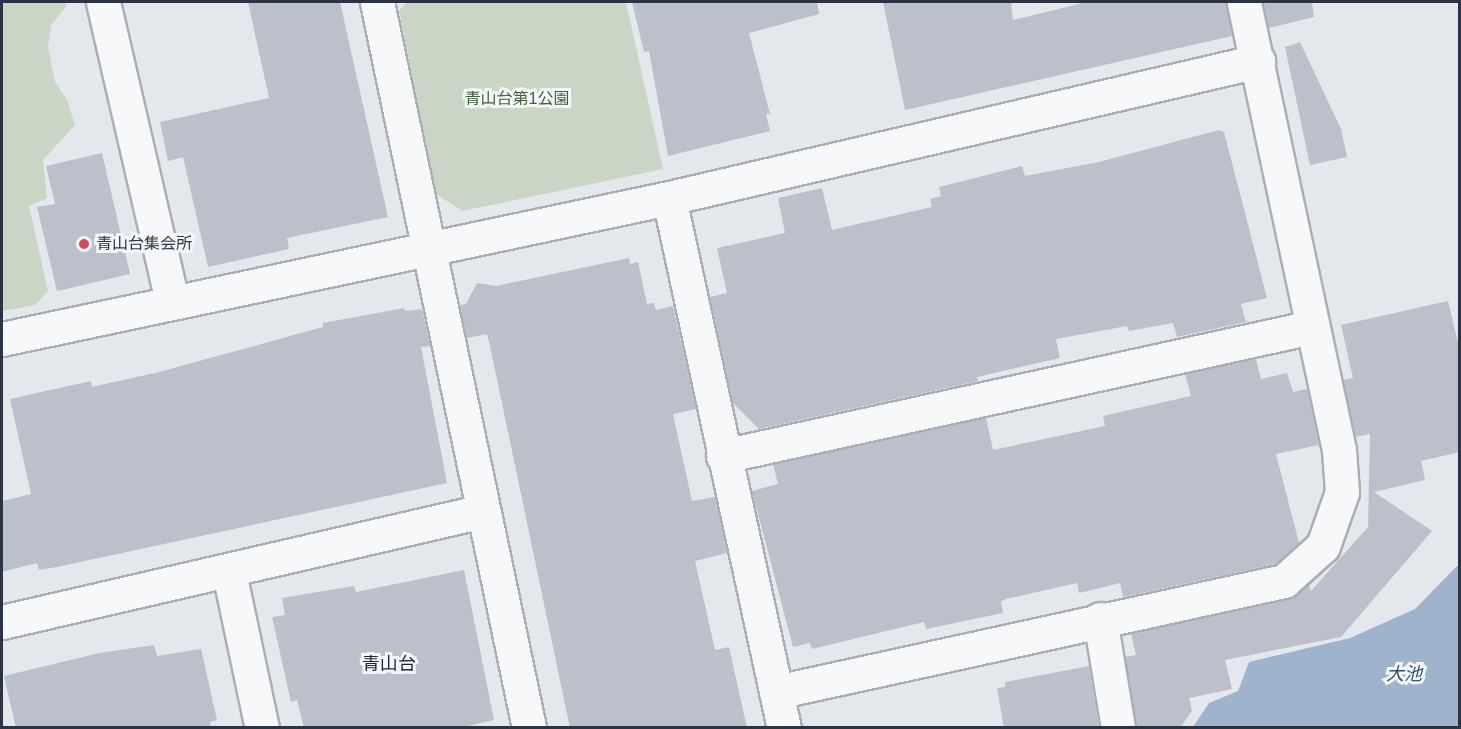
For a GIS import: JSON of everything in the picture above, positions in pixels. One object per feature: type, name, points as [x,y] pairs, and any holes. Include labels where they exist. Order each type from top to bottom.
[{"type":"street","points":[[103,2],[172,301]]},
{"type":"street","points":[[377,2],[481,511],[529,728]]},
{"type":"street","points":[[776,692],[1100,619],[1284,581],[1323,546],[1342,492],[1339,450],[1244,2]]},
{"type":"street","points":[[2,339],[427,246],[669,198],[1258,61]]},
{"type":"street","points":[[669,198],[723,456],[784,728]]},
{"type":"street","points":[[723,456],[1312,327]]},
{"type":"street","points":[[2,622],[229,572],[481,511]]},
{"type":"street","points":[[229,572],[262,728]]},
{"type":"street","points":[[1100,619],[1118,728]]},
{"type":"green space","points":[[2,2],[66,2],[66,7],[51,25],[48,47],[55,82],[67,100],[75,125],[43,160],[47,198],[29,206],[48,291],[35,305],[2,311]]},
{"type":"green space","name":"青山台第1公園","points":[[407,2],[626,2],[663,169],[462,211],[436,194],[399,11]]},
{"type":"water","name":"大池","points":[[1459,564],[1459,727],[1193,727],[1209,703],[1238,691],[1249,662],[1350,638],[1415,609]]},
{"type":"building","points":[[248,2],[340,2],[388,217],[287,238],[289,249],[208,267],[183,157],[168,161],[160,122],[269,98]]},
{"type":"building","points":[[632,2],[817,2],[819,14],[749,33],[770,114],[766,114],[770,131],[668,156],[649,51],[644,52]]},
{"type":"building","points":[[883,2],[1011,2],[1013,20],[1087,2],[1226,2],[1232,36],[905,110]]},
{"type":"building","points":[[1263,2],[1312,2],[1314,17],[1269,28]]},
{"type":"building","points":[[1300,42],[1341,129],[1347,157],[1310,165],[1285,47]]},
{"type":"building","points":[[1219,130],[1224,132],[1267,298],[1241,304],[1246,322],[1177,337],[1173,323],[1129,331],[1127,326],[1056,339],[1060,358],[977,377],[978,381],[759,429],[733,403],[710,297],[727,293],[717,248],[785,233],[778,198],[822,188],[832,230],[932,207],[930,199],[941,196],[939,187],[1022,166],[1025,176],[1099,162]]},
{"type":"building","name":"青山台集会所","points":[[102,153],[130,274],[57,291],[37,207],[55,204],[46,166]]},
{"type":"building","points":[[629,258],[630,264],[638,262],[647,304],[654,303],[656,310],[673,306],[696,409],[673,414],[692,501],[715,497],[727,553],[695,561],[715,650],[729,647],[747,728],[570,728],[487,334],[467,338],[460,305],[466,304],[477,283],[496,286]]},
{"type":"building","points":[[1448,301],[1460,351],[1460,452],[1421,461],[1425,480],[1374,492],[1432,531],[1341,637],[1225,660],[1232,689],[1189,698],[1192,711],[1180,728],[1136,728],[1125,657],[1136,655],[1131,634],[1288,599],[1309,584],[1311,591],[1368,527],[1370,434],[1355,437],[1343,380],[1353,378],[1341,325]]},
{"type":"building","points":[[404,308],[405,311],[422,309],[430,346],[421,347],[447,483],[57,567],[39,570],[37,563],[2,572],[2,501],[31,494],[10,399],[91,381],[92,387],[159,372],[323,327],[323,323]]},
{"type":"building","points":[[1256,359],[1261,379],[1287,373],[1293,392],[1307,389],[1319,445],[1276,454],[1299,543],[1275,564],[1123,597],[1120,583],[1079,593],[1077,583],[1006,599],[1001,602],[1003,613],[926,629],[924,622],[812,649],[810,643],[793,647],[752,491],[778,484],[773,464],[986,418],[993,450],[1105,426],[1103,416],[1191,396],[1185,374]]},
{"type":"building","points":[[464,570],[494,720],[459,728],[304,728],[297,700],[291,702],[272,617],[285,615],[282,598],[354,586],[356,592]]},
{"type":"building","points":[[154,645],[157,656],[201,649],[217,720],[210,722],[211,728],[16,728],[4,676],[99,653]]},
{"type":"building","points":[[1089,666],[1099,728],[1004,728],[997,688],[1005,687],[1005,682]]},
{"type":"place","name":"青山台集会所","points":[[84,244]]},
{"type":"district","name":"青山台","points":[[389,664]]}]
